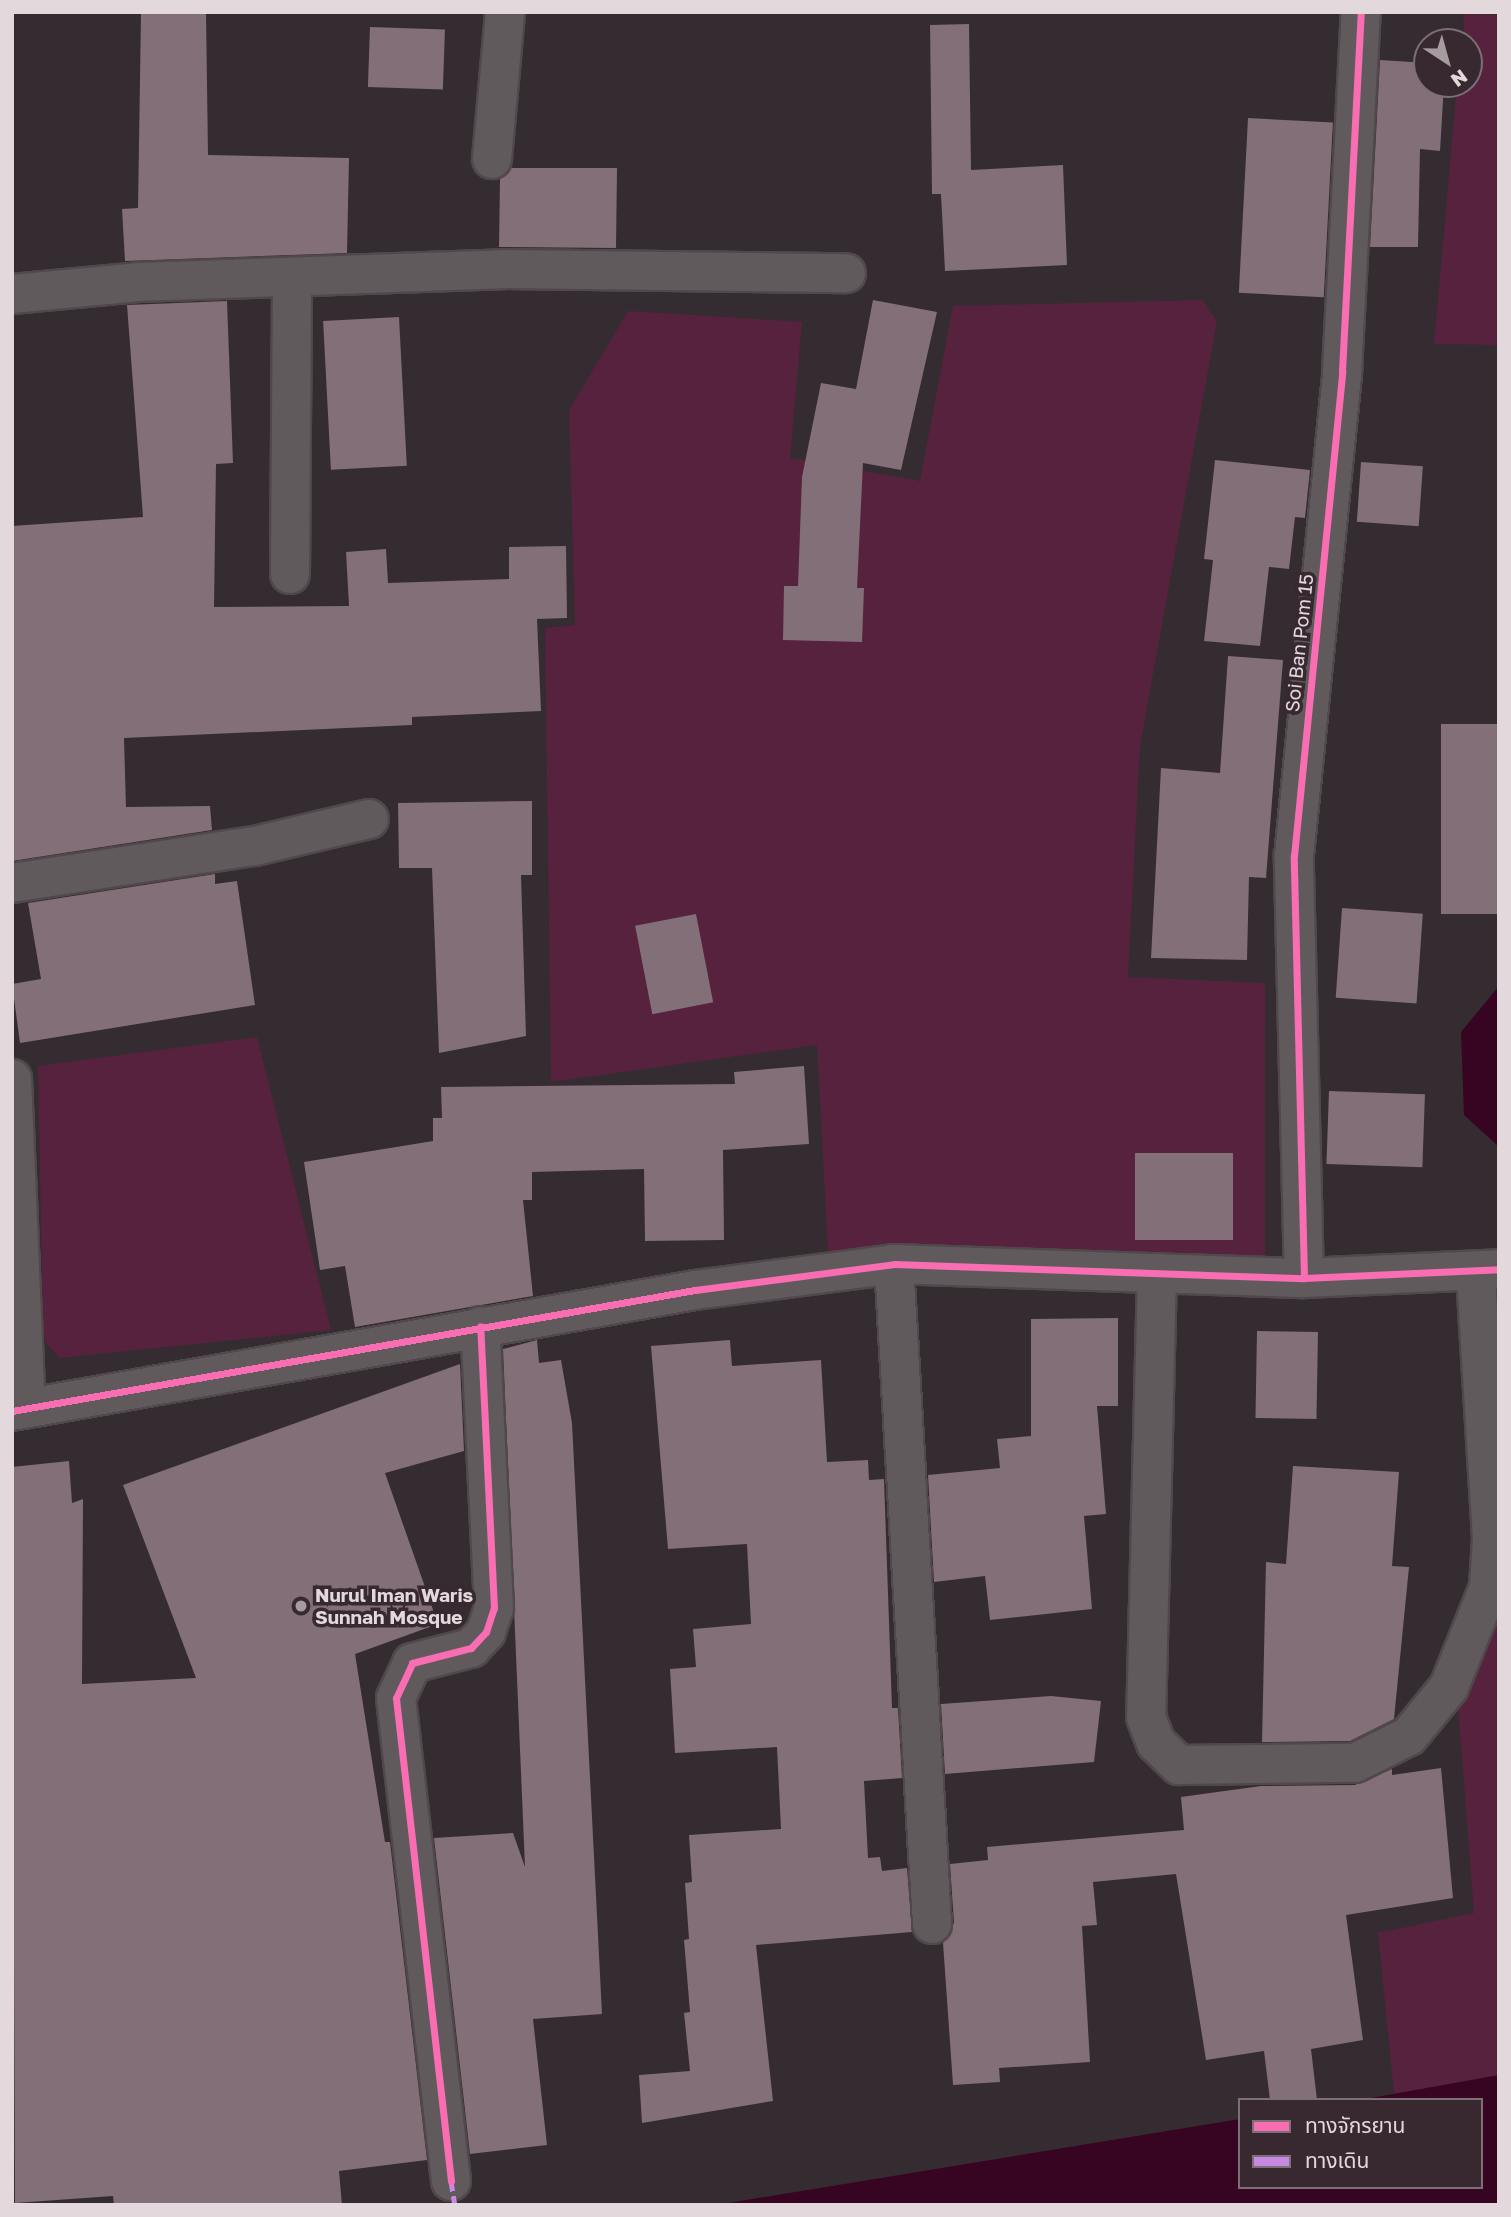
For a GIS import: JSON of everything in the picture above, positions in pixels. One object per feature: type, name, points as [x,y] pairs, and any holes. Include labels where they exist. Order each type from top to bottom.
[{"type":"street","points":[[492,159],[505,12]]},
{"type":"street","name":"Soi Ban Pom 15","points":[[1304,1278],[1294,856],[1342,371],[1361,12]]},
{"type":"street","points":[[12,294],[292,277],[505,269],[846,273]]},
{"type":"street","points":[[290,574],[292,277]]},
{"type":"street","points":[[12,883],[255,846],[369,819]]},
{"type":"street","points":[[12,1079],[16,1161],[19,1410],[480,1326],[894,1264],[1304,1278],[1487,1272],[1493,1538],[1489,1587],[1449,1687],[1409,1736],[1355,1762],[1179,1765],[1156,1743],[1146,1717],[1157,1273]]},
{"type":"street","points":[[894,1264],[932,1924]]},
{"type":"street","points":[[451,2181],[396,1698],[412,1663],[471,1648],[486,1632],[494,1608],[480,1326]]},
{"type":"shaded area","points":[[1463,14],[1499,15],[1499,345],[1434,344],[1456,98],[1483,98],[1483,28],[1464,28]]},
{"type":"shaded area","points":[[1202,300],[1217,321],[1140,746],[1128,977],[1265,983],[1265,1257],[828,1252],[817,1045],[551,1082],[545,628],[575,625],[569,410],[628,311],[802,322],[790,458],[920,481],[953,306]]},
{"type":"shaded area","points":[[1499,986],[1499,1147],[1464,1115],[1461,1032]]},
{"type":"shaded area","points":[[257,1037],[331,1330],[59,1358],[43,1339],[38,1066]]},
{"type":"shaded area","points":[[1499,1614],[1499,2075],[1394,2094],[1378,1933],[1474,1913],[1458,1706]]},
{"type":"shaded area","points":[[1499,2075],[1499,2205],[716,2205],[1238,2119],[1238,2189],[1483,2189],[1483,2098],[1371,2098]]},
{"type":"building","points":[[141,12],[206,12],[208,155],[349,158],[347,253],[125,261],[122,209],[138,208]]},
{"type":"building","points":[[969,24],[971,170],[1063,165],[1067,265],[945,271],[941,194],[932,194],[930,25]]},
{"type":"building","points":[[370,27],[445,30],[443,90],[368,87]]},
{"type":"building","points":[[1380,60],[1413,62],[1413,98],[1443,98],[1440,151],[1420,149],[1418,247],[1370,247]]},
{"type":"building","points":[[1248,118],[1333,122],[1324,297],[1239,293]]},
{"type":"building","points":[[511,168],[617,168],[616,248],[499,247],[500,179]]},
{"type":"building","points":[[873,300],[937,312],[901,470],[863,463],[857,588],[864,588],[862,642],[783,640],[784,586],[798,586],[802,477],[821,383],[856,389]]},
{"type":"building","points":[[227,301],[233,463],[216,464],[214,607],[349,606],[346,552],[386,549],[388,583],[509,579],[509,547],[566,546],[567,618],[537,619],[541,711],[412,717],[412,725],[124,738],[126,807],[210,806],[212,830],[12,861],[12,526],[143,517],[127,305]]},
{"type":"building","points":[[399,317],[407,466],[331,470],[323,321]]},
{"type":"building","points":[[1215,460],[1310,470],[1305,518],[1295,517],[1289,569],[1269,567],[1260,646],[1204,641],[1213,560],[1204,559]]},
{"type":"building","points":[[1361,462],[1423,466],[1419,526],[1357,522]]},
{"type":"building","points":[[1228,656],[1283,660],[1266,878],[1249,877],[1247,960],[1151,958],[1161,768],[1220,773]]},
{"type":"building","points":[[1441,724],[1499,724],[1499,914],[1441,914]]},
{"type":"building","points":[[532,801],[532,875],[521,875],[526,1036],[439,1053],[432,868],[399,868],[398,803]]},
{"type":"building","points":[[215,874],[215,884],[237,881],[255,1005],[20,1043],[12,984],[41,979],[28,903]]},
{"type":"building","points":[[1342,908],[1423,914],[1417,1003],[1336,998]]},
{"type":"building","points":[[696,914],[713,1002],[652,1014],[635,926]]},
{"type":"building","points":[[804,1066],[809,1144],[723,1150],[724,1240],[645,1241],[644,1169],[532,1172],[532,1200],[523,1200],[533,1296],[355,1327],[345,1266],[320,1270],[304,1162],[433,1141],[433,1118],[442,1118],[441,1087],[735,1084],[734,1072]]},
{"type":"building","points":[[1329,1091],[1425,1094],[1422,1167],[1326,1164]]},
{"type":"building","points":[[1135,1153],[1233,1153],[1233,1240],[1135,1240]]},
{"type":"building","points":[[1118,1318],[1118,1406],[1097,1406],[1106,1514],[1084,1516],[1092,1609],[990,1620],[985,1576],[934,1582],[928,1475],[1000,1468],[997,1439],[1031,1436],[1031,1319]]},
{"type":"building","points":[[1257,1331],[1318,1332],[1316,1419],[1255,1418]]},
{"type":"building","points":[[537,1340],[539,1363],[561,1360],[572,1423],[602,2014],[533,2019],[547,2145],[470,2154],[434,1838],[513,1833],[525,1867],[503,1349]]},
{"type":"building","points":[[730,1340],[732,1366],[821,1360],[827,1462],[868,1460],[869,1480],[884,1479],[892,1708],[898,1708],[902,1778],[864,1781],[868,1858],[880,1857],[882,1871],[907,1868],[912,1932],[756,1945],[773,2101],[642,2123],[639,2075],[690,2071],[684,2013],[690,2012],[684,1940],[689,1939],[685,1883],[692,1882],[689,1835],[781,1829],[777,1747],[675,1753],[670,1669],[696,1667],[693,1629],[751,1624],[747,1544],[668,1549],[651,1346]]},
{"type":"building","points":[[460,1364],[464,1451],[385,1473],[438,1624],[355,1654],[385,1842],[390,1842],[427,2160],[339,2171],[342,2205],[114,2205],[113,2196],[15,2203],[12,1467],[69,1461],[72,1503],[83,1499],[82,1684],[196,1678],[123,1485]]},
{"type":"building","points":[[1293,1466],[1399,1472],[1392,1566],[1409,1567],[1394,1719],[1350,1741],[1262,1742],[1266,1562],[1286,1564]]},
{"type":"building","points":[[1051,1696],[1101,1701],[1094,1762],[945,1774],[941,1704]]},
{"type":"building","points":[[1441,1768],[1453,1898],[1346,1915],[1363,2040],[1311,2049],[1317,2098],[1270,2098],[1264,2051],[1206,2060],[1176,1874],[1093,1882],[1097,1925],[1082,1926],[1090,2062],[999,2068],[1000,2082],[953,2085],[943,1943],[954,1923],[950,1864],[988,1860],[987,1847],[1184,1830],[1181,1797],[1261,1786],[1355,1785],[1392,1769],[1392,1775]]},
{"type":"marked path","points":[[451,2181],[455,2205]]},
{"type":"cycle path","points":[[1304,1278],[1294,856],[1342,371],[1361,12]]},
{"type":"cycle path","points":[[12,1411],[695,1290],[894,1264],[1304,1278],[1499,1269]]},
{"type":"cycle path","points":[[451,2181],[396,1698],[412,1663],[471,1648],[486,1632],[494,1608],[480,1326]]},
{"type":"place","name":"Nurul Iman Waris Sunnah Mosque","points":[[301,1606]]}]
